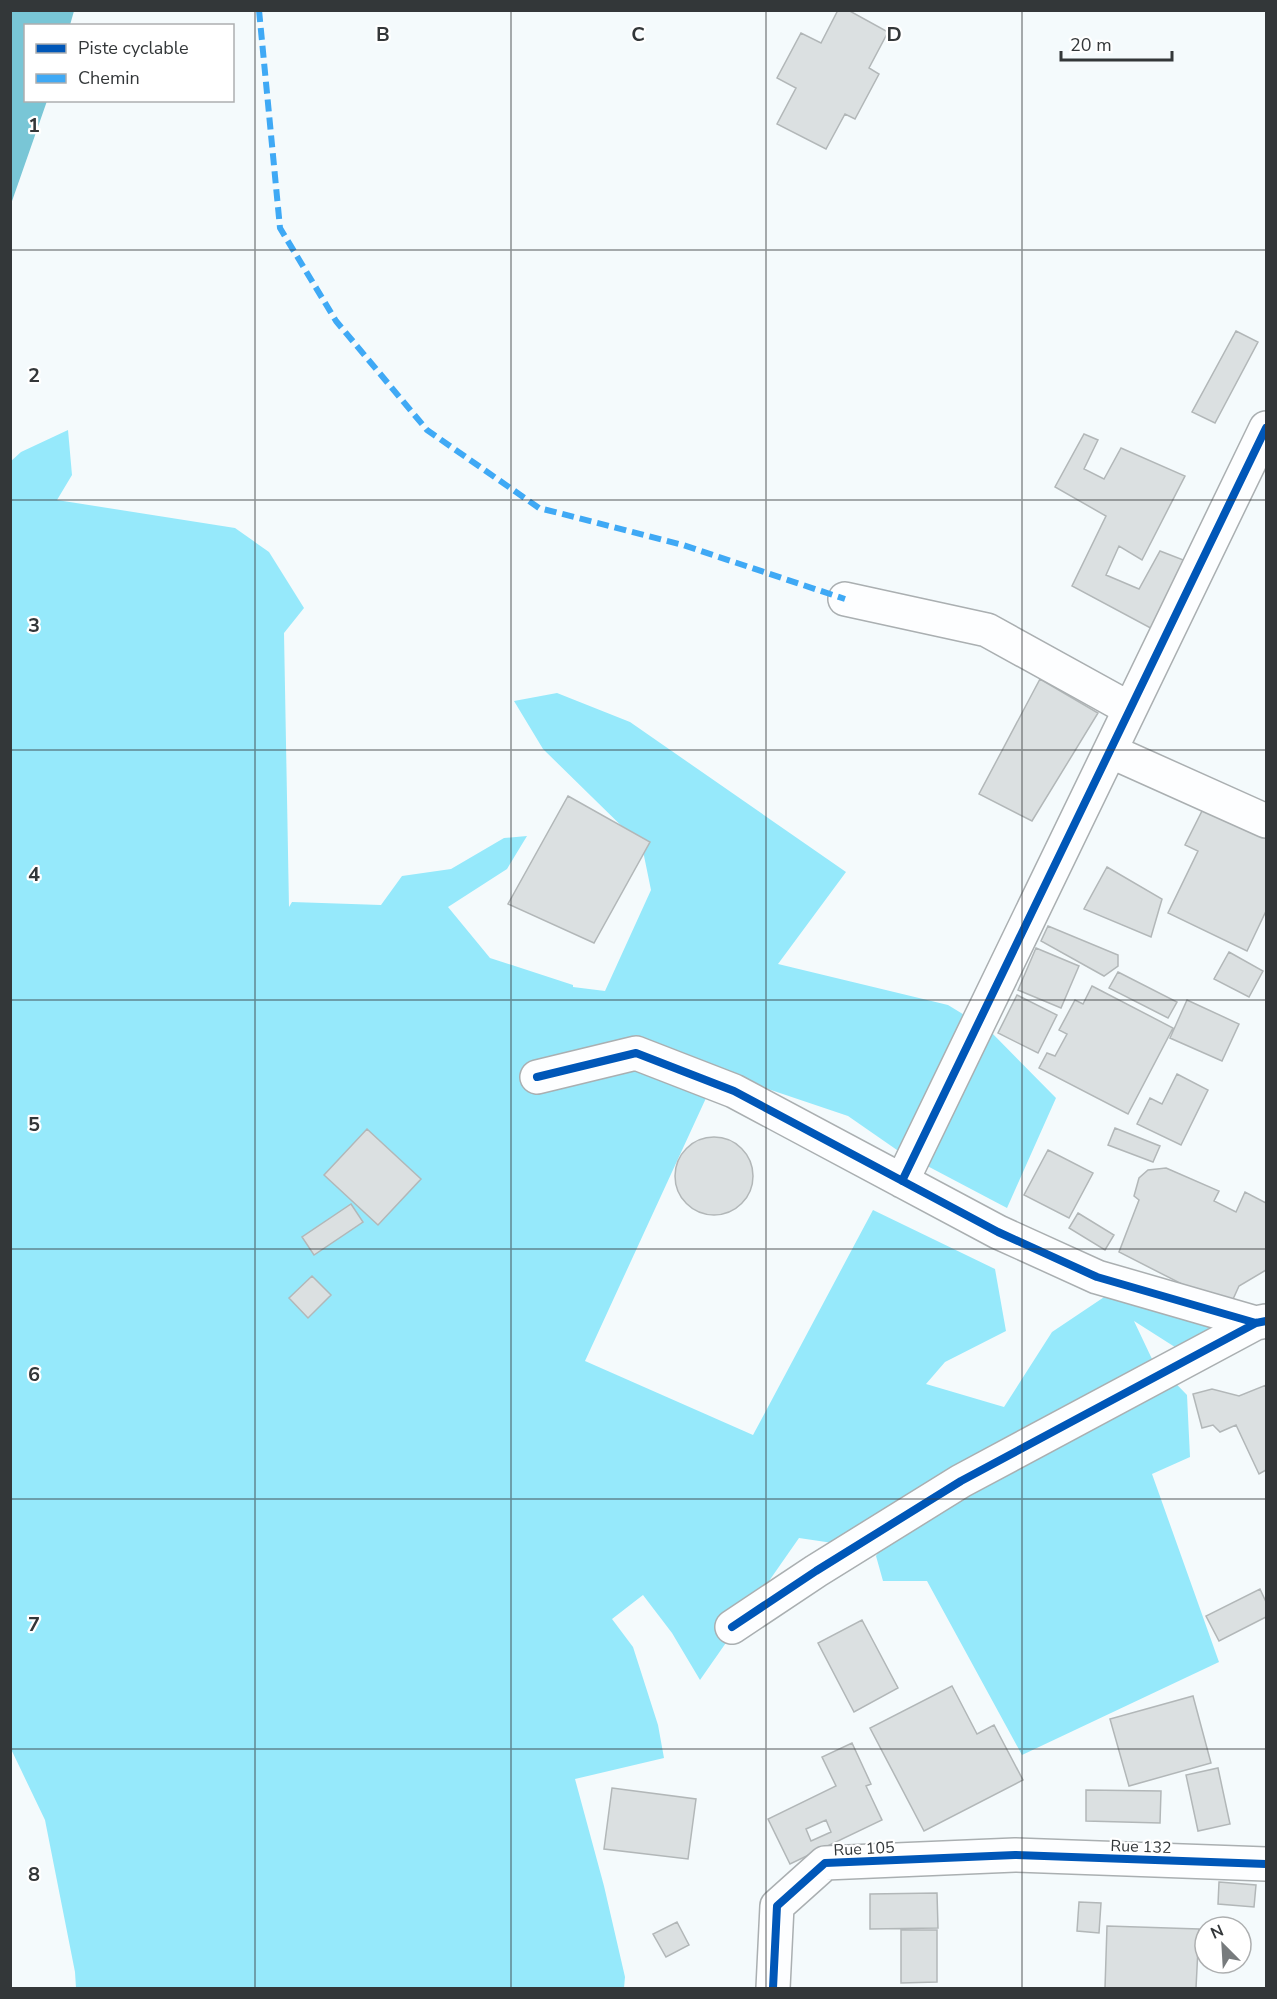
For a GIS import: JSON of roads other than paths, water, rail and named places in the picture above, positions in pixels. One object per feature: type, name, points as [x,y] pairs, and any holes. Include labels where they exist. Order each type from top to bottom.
[{"type":"street","points":[[902,1181],[1266,428]]},
{"type":"street","points":[[845,599],[987,630],[1130,709]]},
{"type":"street","points":[[1110,750],[1266,821]]},
{"type":"street","points":[[537,1077],[636,1053],[734,1092],[998,1232],[1097,1277],[1261,1322]]},
{"type":"street","points":[[732,1627],[816,1571],[961,1481],[1261,1322]]},
{"type":"street","name":"Rue 132","points":[[1015,1855],[1266,1864]]},
{"type":"street","name":"Rue 105","points":[[773,1989],[777,1906],[825,1863],[1015,1855]]}]
